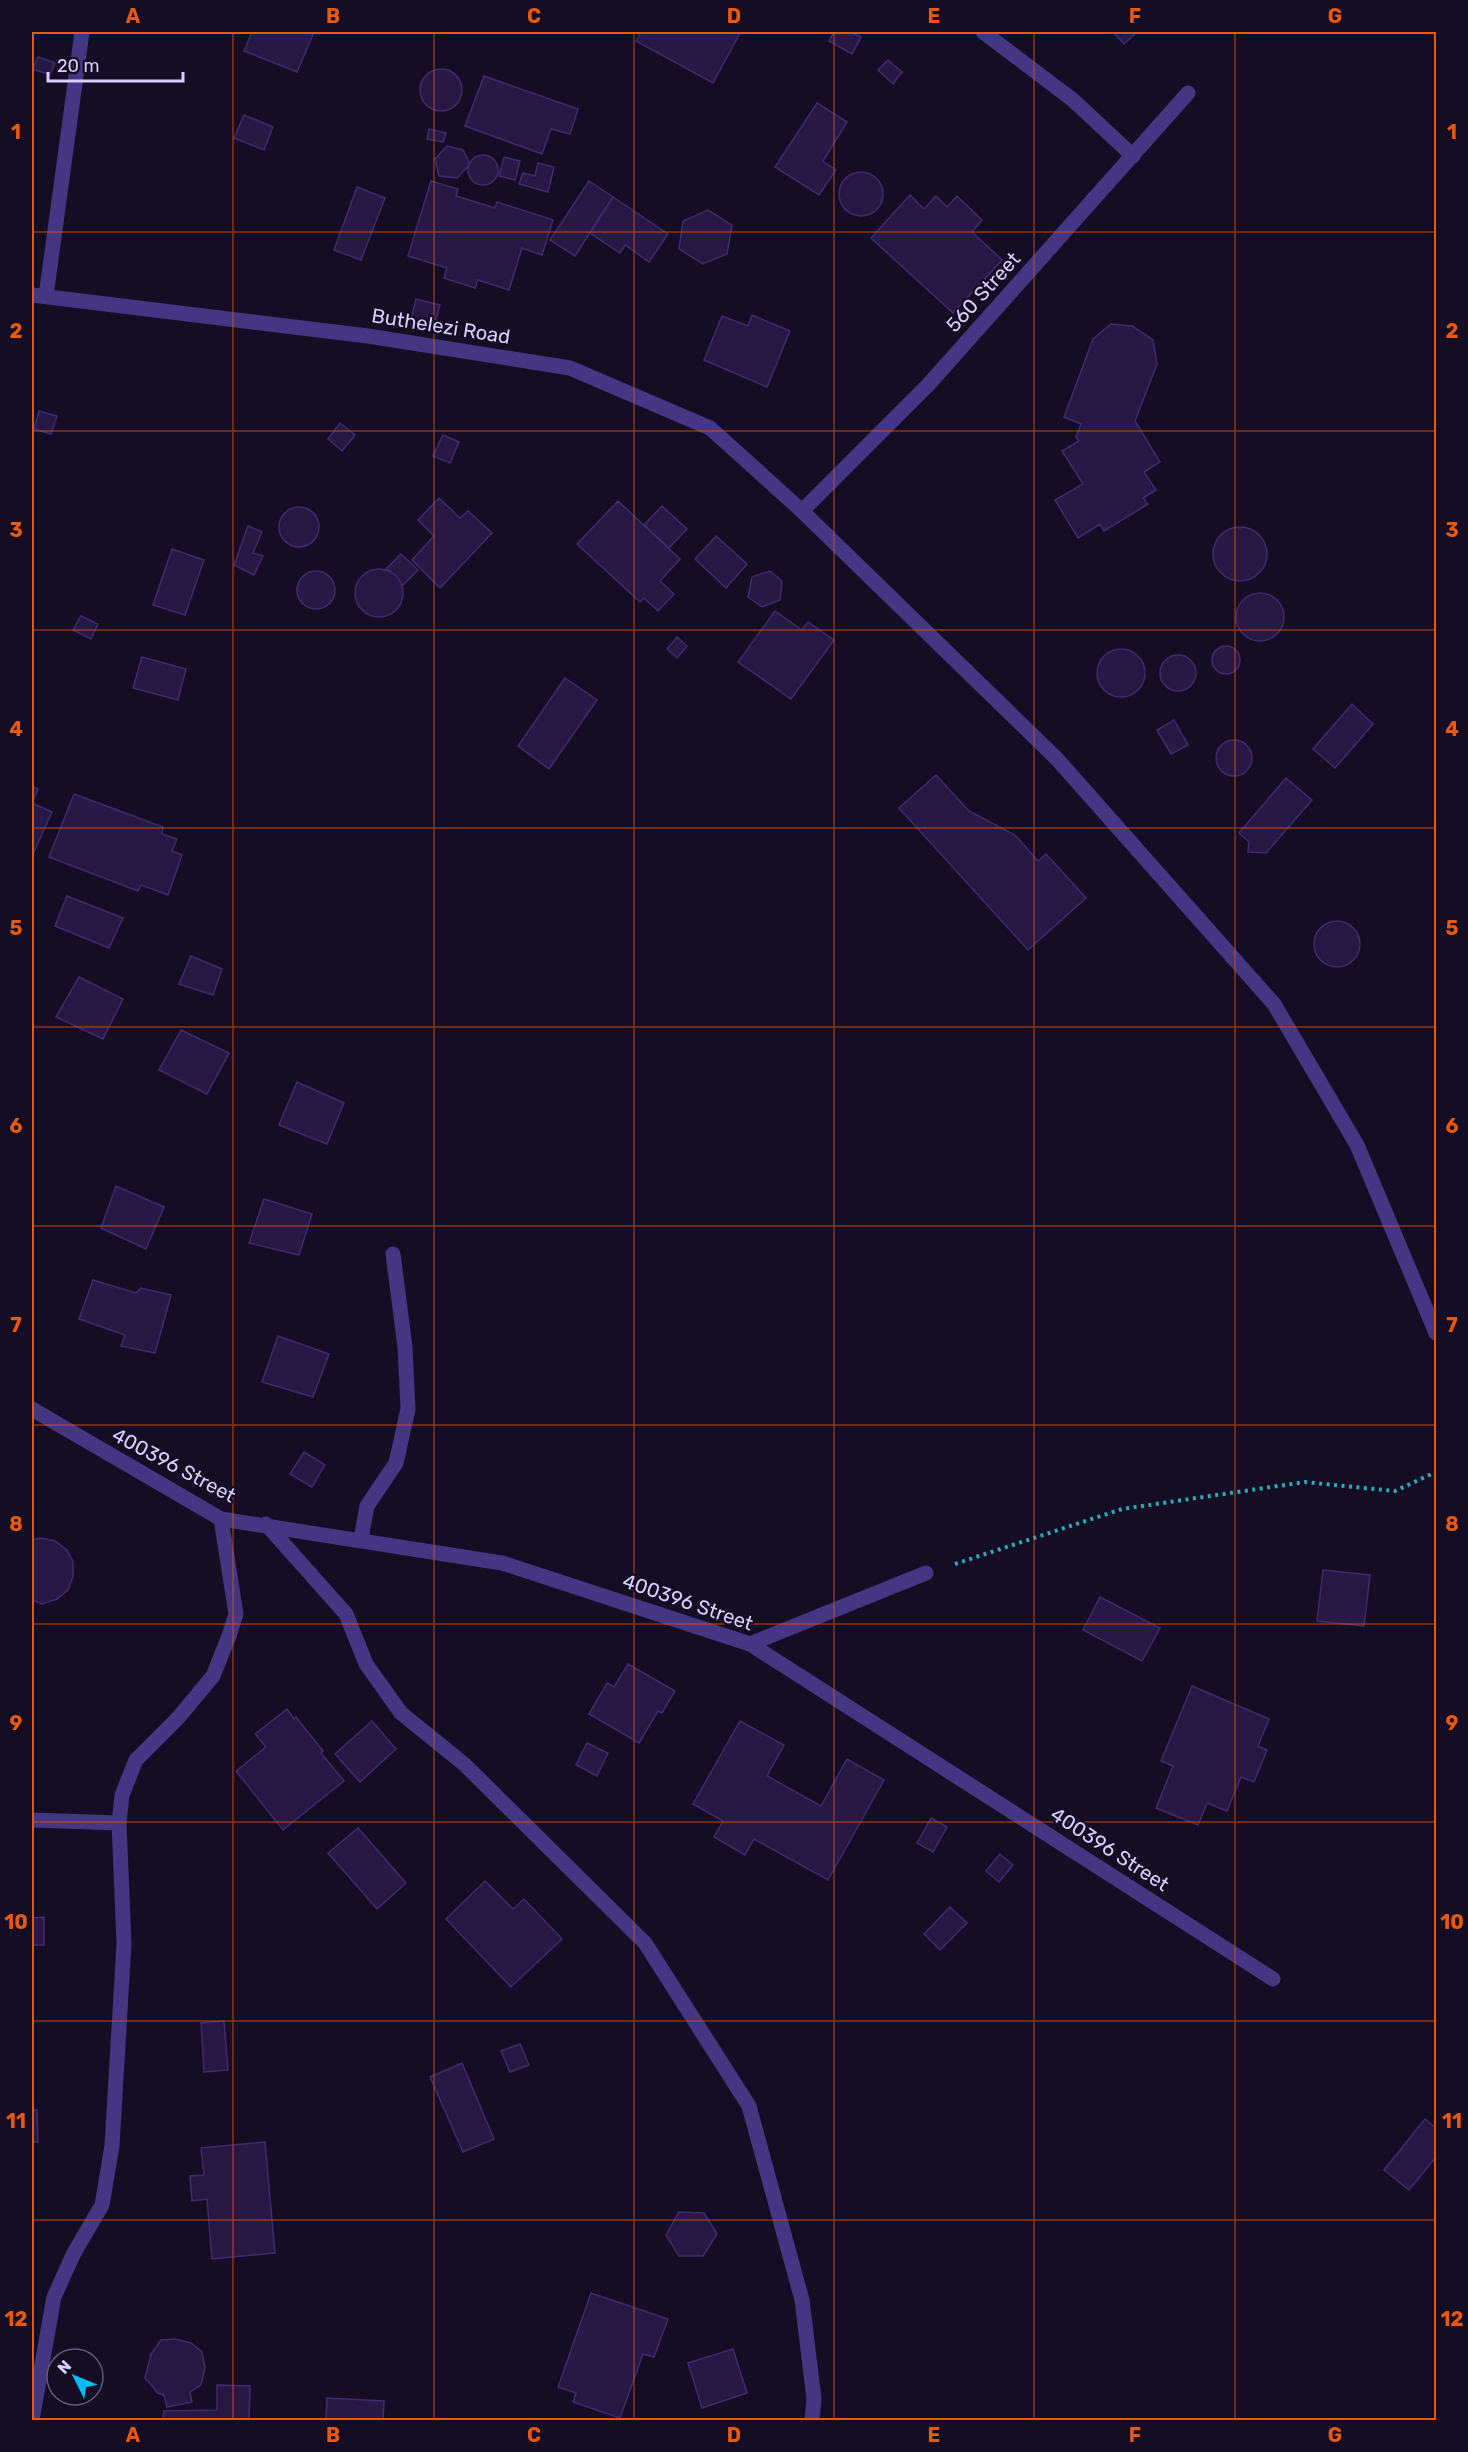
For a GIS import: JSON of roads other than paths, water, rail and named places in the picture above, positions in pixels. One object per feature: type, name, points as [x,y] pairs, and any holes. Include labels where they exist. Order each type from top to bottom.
[{"type":"street","points":[[39,295],[82,32]]},
{"type":"street","points":[[983,32],[1073,100],[1133,156]]},
{"type":"street","name":"560 Street","points":[[802,511],[928,385],[1188,93]]},
{"type":"street","name":"Buthelezi Road","points":[[39,295],[368,336],[570,369],[710,428],[802,511],[1057,759],[1274,1004],[1357,1145],[1437,1333]]},
{"type":"street","points":[[361,1539],[367,1506],[396,1463],[408,1409],[405,1347],[393,1254]]},
{"type":"street","name":"400396 Street","points":[[32,1409],[221,1519],[266,1524],[502,1563],[750,1644],[1273,1979]]},
{"type":"street","points":[[32,2421],[54,2297],[74,2253],[102,2205],[112,2146],[124,1944],[118,1823],[122,1795],[136,1760],[178,1718],[213,1676],[229,1636],[236,1614],[221,1519]]},
{"type":"street","points":[[266,1524],[346,1614],[366,1664],[401,1713],[464,1764],[645,1943],[749,2106],[802,2300],[814,2399],[812,2421]]},
{"type":"street","points":[[750,1644],[926,1573]]},
{"type":"street","points":[[32,1820],[118,1823]]}]
